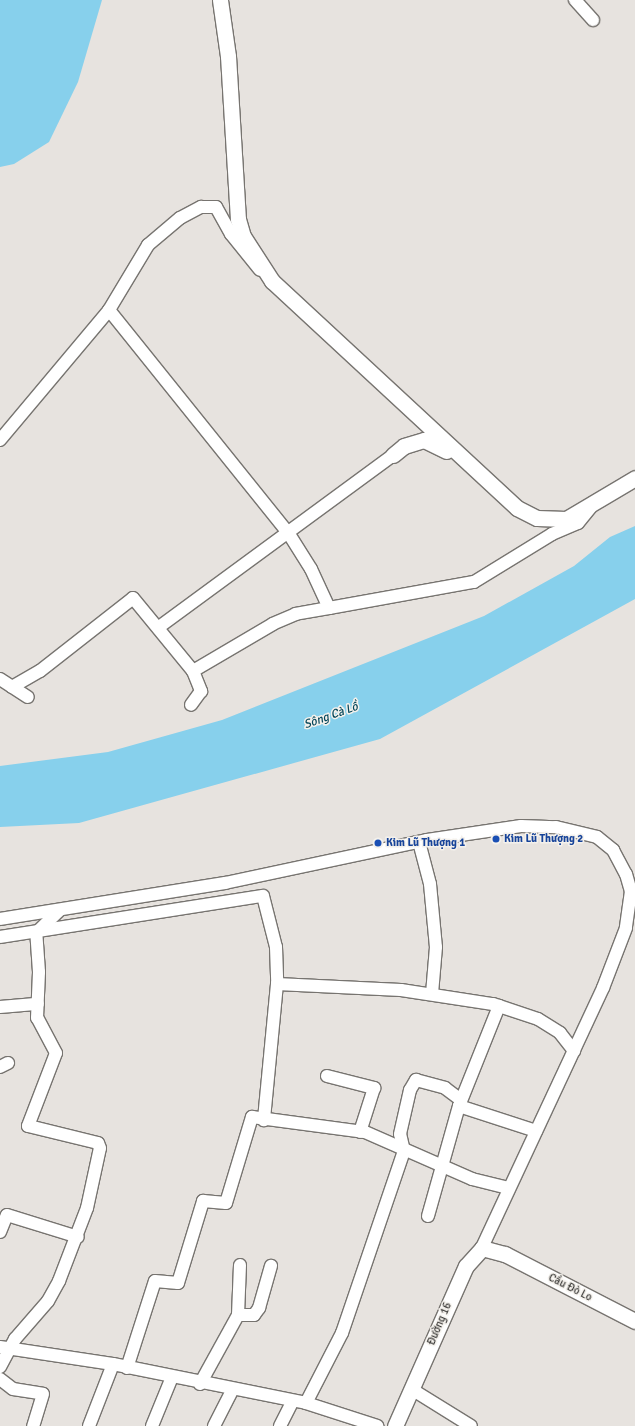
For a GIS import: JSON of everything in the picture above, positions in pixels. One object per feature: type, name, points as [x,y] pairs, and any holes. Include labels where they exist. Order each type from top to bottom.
[{"type":"main road","points":[[223,3],[238,219],[243,236],[272,281],[517,508],[536,518],[566,519],[592,506],[635,478]]},
{"type":"main road","points":[[393,455],[404,446],[424,440],[468,462]]},
{"type":"main road","name":"Cầu Đò Lo","points":[[482,1248],[505,1254],[635,1322]]},
{"type":"main road","name":"Đường 16","points":[[395,1426],[413,1390],[466,1266],[482,1248]]},
{"type":"street","points":[[575,0],[593,20]]},
{"type":"street","points":[[0,440],[109,310],[135,263],[161,231],[210,205],[216,207],[249,259],[272,281]]},
{"type":"street","points":[[109,310],[289,534],[311,569],[329,608]]},
{"type":"street","points":[[160,627],[289,534],[393,455]]},
{"type":"street","points":[[193,671],[273,624],[296,614],[474,582],[546,537],[578,523],[592,506]]},
{"type":"street","points":[[12,687],[40,671],[130,599],[136,600],[160,627],[193,671],[200,690],[191,705]]},
{"type":"street","points":[[0,679],[28,697]]},
{"type":"street","points":[[0,919],[225,883],[419,842],[521,826],[556,827],[597,837],[613,850],[629,885],[631,908],[603,988],[482,1248]]},
{"type":"street","points":[[419,842],[430,884],[436,947],[432,994]]},
{"type":"street","points":[[225,883],[263,896]]},
{"type":"street","points":[[0,937],[36,933],[263,896]]},
{"type":"street","points":[[263,896],[276,947],[277,984],[264,1120]]},
{"type":"street","points":[[0,1367],[5,1348],[35,1312],[48,1301],[78,1237],[100,1145],[28,1126],[56,1058],[56,1049],[38,1027],[36,933],[63,908]]},
{"type":"street","points":[[277,984],[432,994],[499,1006],[538,1018],[560,1033],[574,1050]]},
{"type":"street","points":[[0,1007],[38,1004]]},
{"type":"street","points":[[428,1216],[440,1165],[460,1103],[499,1006]]},
{"type":"street","points":[[327,1076],[374,1088],[360,1132]]},
{"type":"street","points":[[306,1404],[342,1333],[404,1151],[400,1134],[416,1080],[445,1088],[460,1103],[536,1131]]},
{"type":"street","points":[[127,1368],[155,1281],[178,1283],[204,1201],[226,1203],[252,1117],[264,1120],[360,1132],[472,1178],[509,1188]]},
{"type":"street","points":[[0,1232],[7,1215],[78,1237]]},
{"type":"street","points":[[200,1384],[238,1315],[240,1265]]},
{"type":"street","points":[[238,1315],[254,1315],[259,1308],[270,1266]]},
{"type":"street","points":[[5,1348],[113,1364],[232,1391],[293,1401],[377,1426]]},
{"type":"street","points":[[89,1426],[113,1364]]},
{"type":"street","points":[[152,1426],[172,1378]]},
{"type":"street","points":[[0,1379],[14,1389],[43,1394],[33,1426]]},
{"type":"street","points":[[413,1390],[471,1426]]},
{"type":"street","points":[[214,1426],[232,1391]]},
{"type":"street","points":[[280,1426],[293,1401]]},
{"type":"water","points":[[0,0],[102,0],[78,82],[49,142],[14,164],[0,167]]},
{"type":"water","name":"Sông Cà Lồ","points":[[635,526],[635,599],[380,739],[79,823],[0,827],[0,766],[108,752],[222,720],[484,616],[574,566],[610,537]]},
{"type":"place","name":"Kim Lũ Thượng 2","points":[[496,839]]},
{"type":"place","name":"Kim Lũ Thượng 1","points":[[378,843]]}]
